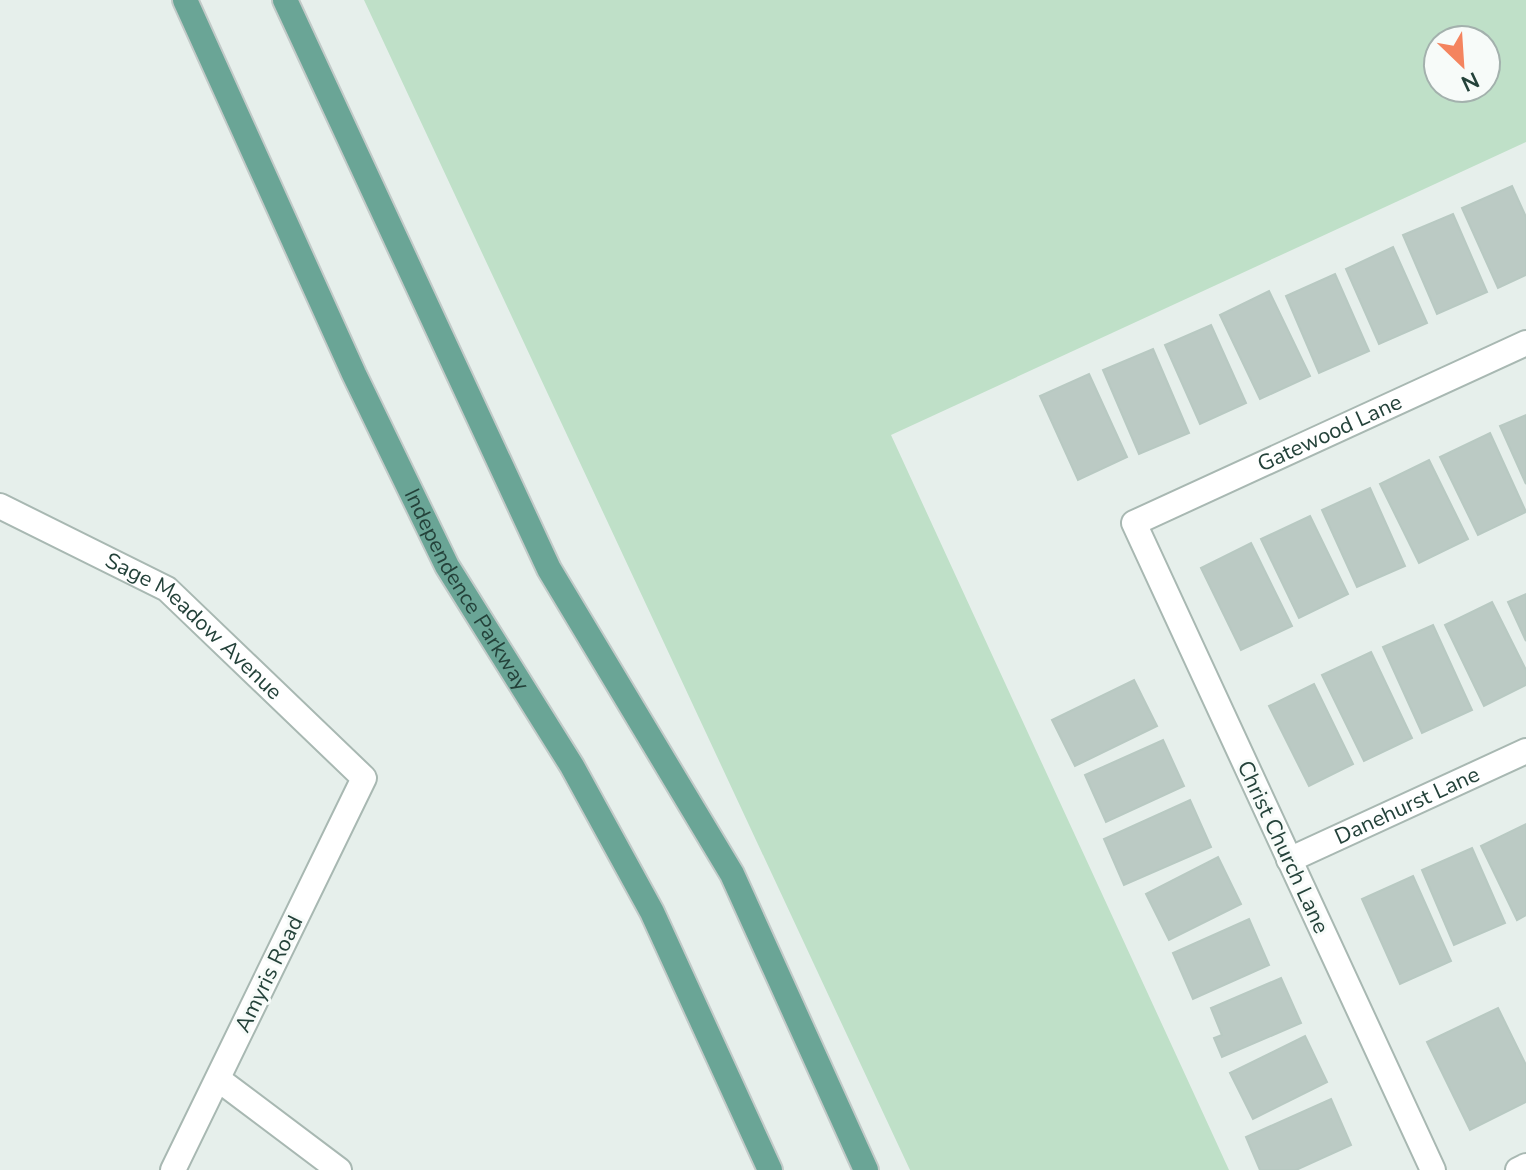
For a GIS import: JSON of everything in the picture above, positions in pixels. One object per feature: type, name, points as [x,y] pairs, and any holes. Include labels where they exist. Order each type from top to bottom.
[{"type":"main road","name":"Independence Parkway","points":[[185,0],[354,374],[447,566],[572,766],[652,912],[770,1170]]},
{"type":"main road","points":[[285,0],[549,569],[732,874],[866,1170]]},
{"type":"street","name":"Gatewood Lane","points":[[1134,523],[1526,343]]},
{"type":"street","name":"Sage Meadow Avenue","points":[[0,506],[167,589],[364,778]]},
{"type":"street","name":"Christ Church Lane","points":[[1134,523],[1433,1170]]},
{"type":"street","name":"Danehurst Lane","points":[[1289,860],[1526,751]]},
{"type":"street","name":"Amyris Road","points":[[173,1170],[364,778]]},
{"type":"street","points":[[218,1079],[339,1170]]},
{"type":"street","points":[[1518,1170],[1526,1166]]},
{"type":"green space","points":[[364,0],[1526,0],[1526,142],[891,435],[1229,1170],[910,1170]]},
{"type":"building","points":[[1512,186],[1526,217],[1526,275],[1498,288],[1462,208]]},
{"type":"building","points":[[1453,214],[1487,292],[1437,314],[1403,235]]},
{"type":"building","points":[[1393,247],[1427,323],[1379,344],[1346,269]]},
{"type":"building","points":[[1335,274],[1369,351],[1319,373],[1286,296]]},
{"type":"building","points":[[1269,291],[1310,376],[1260,399],[1220,315]]},
{"type":"building","points":[[1211,325],[1246,403],[1200,424],[1165,345]]},
{"type":"building","points":[[1153,349],[1189,433],[1139,454],[1103,370]]},
{"type":"building","points":[[1089,374],[1127,457],[1078,480],[1040,396]]},
{"type":"building","points":[[1526,415],[1526,484],[1500,426]]},
{"type":"building","points":[[1490,433],[1526,512],[1478,535],[1440,457]]},
{"type":"building","points":[[1429,460],[1468,539],[1419,563],[1380,484]]},
{"type":"building","points":[[1370,488],[1405,566],[1357,587],[1322,510]]},
{"type":"building","points":[[1310,516],[1348,594],[1299,618],[1261,539]]},
{"type":"building","points":[[1251,543],[1292,626],[1241,650],[1201,568]]},
{"type":"building","points":[[1526,594],[1526,641],[1508,602]]},
{"type":"building","points":[[1492,602],[1526,670],[1526,685],[1484,706],[1445,625]]},
{"type":"building","points":[[1433,625],[1472,710],[1422,733],[1383,647]]},
{"type":"building","points":[[1371,652],[1412,738],[1364,761],[1322,675]]},
{"type":"building","points":[[1134,680],[1157,726],[1075,766],[1052,720]]},
{"type":"building","points":[[1314,684],[1353,764],[1309,786],[1269,706]]},
{"type":"building","points":[[1163,740],[1184,786],[1106,822],[1085,775]]},
{"type":"building","points":[[1190,800],[1211,847],[1124,885],[1104,839]]},
{"type":"building","points":[[1526,824],[1526,915],[1517,920],[1481,846]]},
{"type":"building","points":[[1472,848],[1505,923],[1454,945],[1422,870]]},
{"type":"building","points":[[1218,857],[1241,904],[1169,940],[1146,894]]},
{"type":"building","points":[[1413,876],[1451,961],[1400,984],[1362,899]]},
{"type":"building","points":[[1249,919],[1269,965],[1193,999],[1173,953]]},
{"type":"building","points":[[1281,978],[1301,1023],[1222,1057],[1214,1038],[1222,1035],[1211,1008]]},
{"type":"building","points":[[1498,1008],[1526,1065],[1526,1102],[1470,1130],[1427,1042]]},
{"type":"building","points":[[1305,1036],[1327,1082],[1253,1119],[1230,1073]]},
{"type":"building","points":[[1331,1099],[1351,1145],[1296,1170],[1260,1170],[1246,1137]]}]
